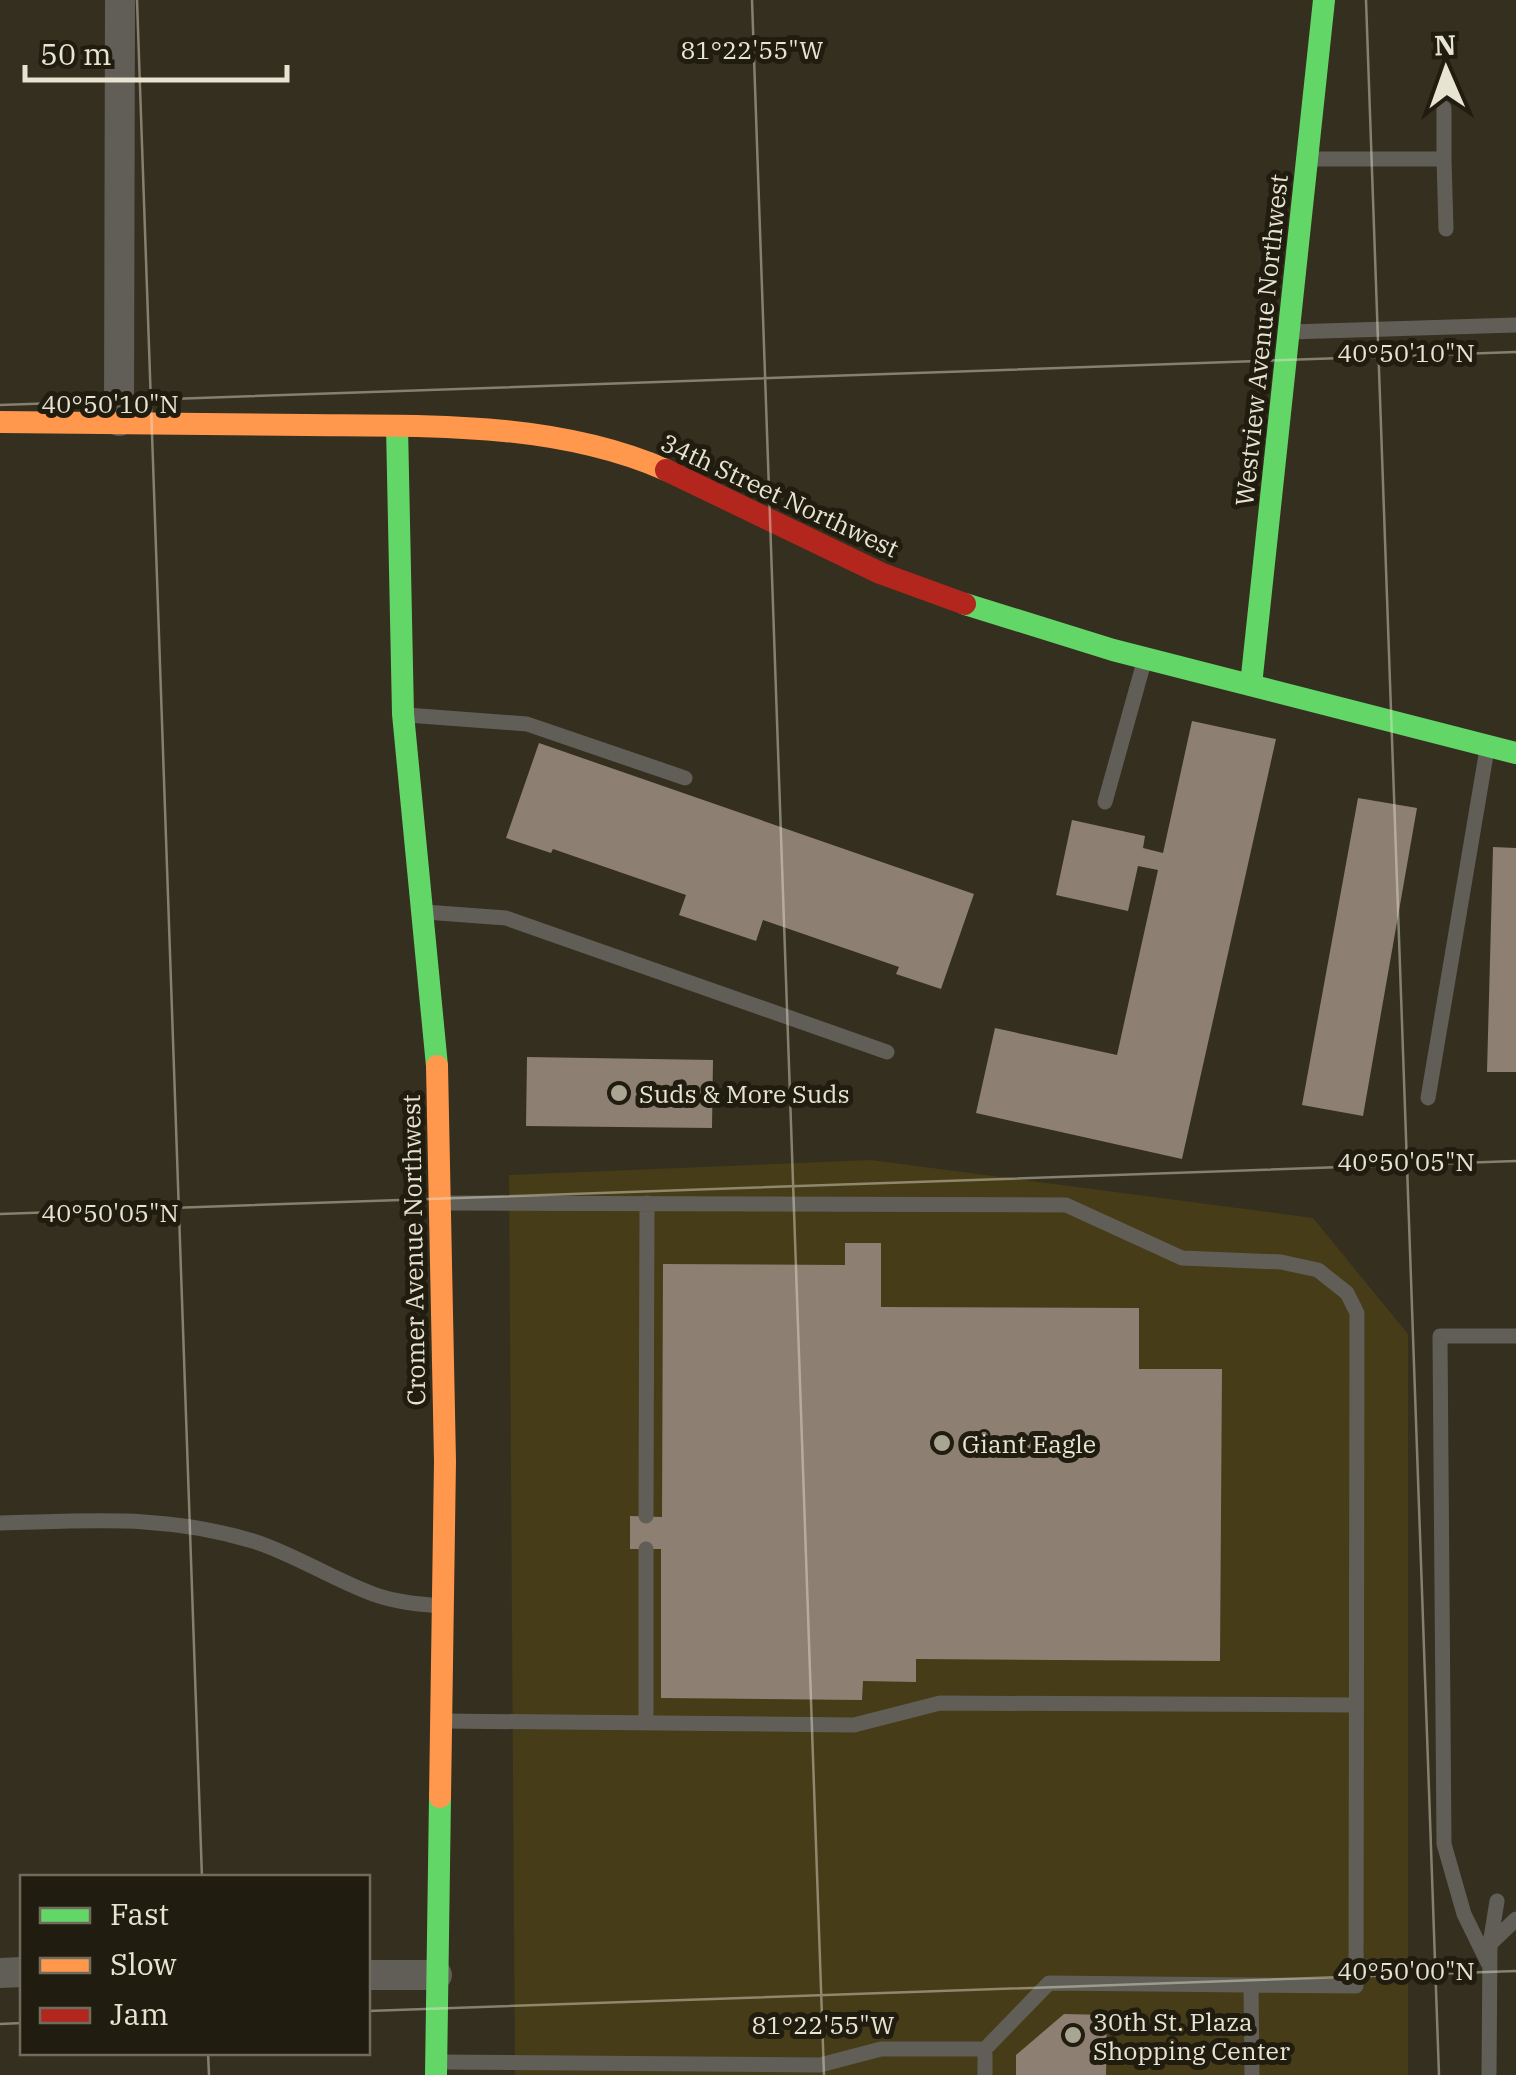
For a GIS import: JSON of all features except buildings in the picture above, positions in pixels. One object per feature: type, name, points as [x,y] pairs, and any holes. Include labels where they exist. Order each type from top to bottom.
[{"type":"street","points":[[119,421],[120,0]]},
{"type":"street","name":"Westview Avenue Northwest","points":[[1250,685],[1324,0]]},
{"type":"street","name":"34th Street Northwest","points":[[0,422],[397,426],[488,430],[564,439],[646,461],[925,591],[1145,658],[1516,753]]},
{"type":"street","name":"Cromer Avenue Northwest","points":[[397,426],[403,714],[436,1053],[442,1203],[445,1461],[436,2069]]},
{"type":"street","points":[[370,1975],[436,1976]]},
{"type":"lane","points":[[1444,108],[1446,229]]},
{"type":"lane","points":[[1309,160],[1444,159]]},
{"type":"lane","points":[[1290,332],[1516,325]]},
{"type":"lane","points":[[1106,802],[1145,658]]},
{"type":"lane","points":[[403,714],[527,724],[686,778]]},
{"type":"lane","points":[[1428,1098],[1487,745]]},
{"type":"lane","points":[[424,912],[506,918],[887,1052]]},
{"type":"lane","points":[[442,1203],[1066,1205],[1182,1258],[1294,1263],[1329,1277],[1347,1293],[1357,1313],[1356,1986],[1049,1982],[985,2049],[985,2075]]},
{"type":"lane","points":[[646,1516],[647,1203]]},
{"type":"lane","points":[[1488,1963],[1464,1914],[1444,1844],[1440,1336],[1516,1336]]},
{"type":"lane","points":[[0,1523],[154,1520],[207,1528],[258,1542],[373,1594],[406,1604],[442,1606]]},
{"type":"lane","points":[[646,1548],[646,1722]]},
{"type":"lane","points":[[440,1721],[854,1725],[940,1703],[1354,1705]]},
{"type":"lane","points":[[1489,2075],[1488,1963],[1498,1900]]},
{"type":"lane","points":[[1490,1944],[1516,1919]]},
{"type":"lane","points":[[1251,1986],[1252,2075]]},
{"type":"lane","points":[[436,2069],[820,2065],[881,2048],[985,2049]]},
{"type":"lane","points":[[852,2056],[852,2075]]},
{"type":"shaded area","points":[[871,1160],[1313,1218],[1408,1334],[1408,2075],[515,2075],[509,1175]]},
{"type":"traffic: fast","points":[[1251,685],[1324,0]]},
{"type":"traffic: fast","points":[[397,426],[403,714],[437,1066]]},
{"type":"traffic: fast","points":[[965,604],[1113,650],[1516,753]]},
{"type":"traffic: fast","points":[[436,2075],[440,1797]]},
{"type":"traffic: slow","points":[[0,422],[488,430],[580,442],[666,470]]},
{"type":"traffic: slow","points":[[437,1066],[445,1461],[440,1797]]},
{"type":"traffic: jam","points":[[666,470],[880,573],[965,604]]},
{"type":"place","name":"Suds & More Suds","points":[[619,1093]]},
{"type":"place","name":"Giant Eagle","points":[[942,1443]]},
{"type":"place","name":"30th St. Plaza Shopping Center","points":[[1073,2035]]}]
